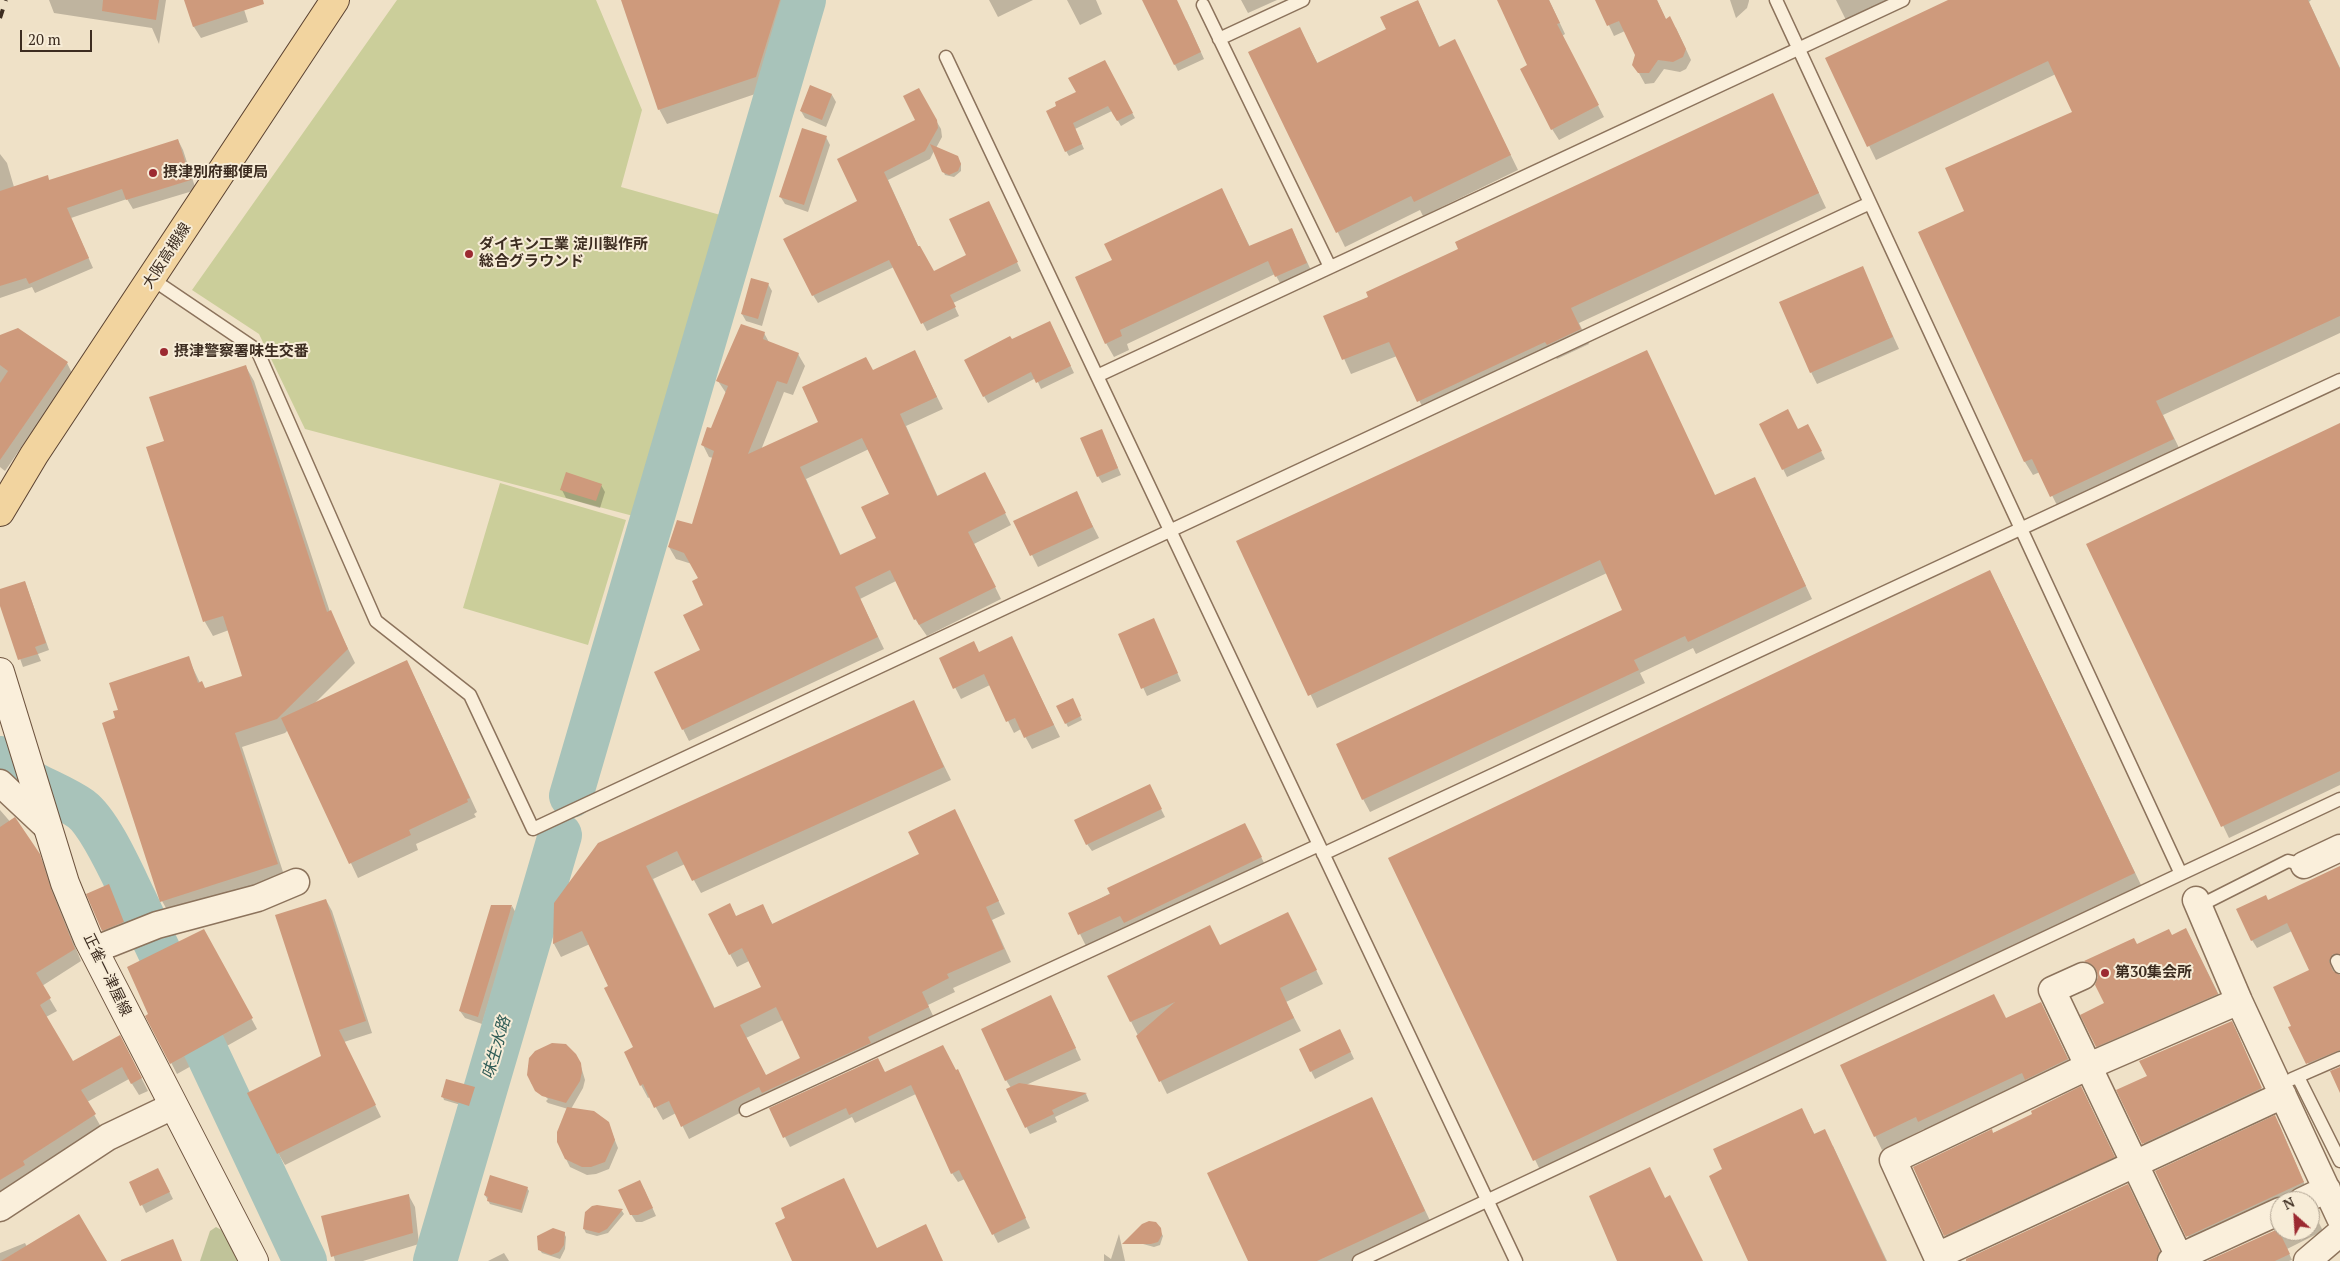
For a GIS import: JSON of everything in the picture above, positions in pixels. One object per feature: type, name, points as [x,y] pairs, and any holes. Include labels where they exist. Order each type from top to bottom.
[{"type":"main road","name":"大阪高槻線","points":[[0,512],[34,456],[335,0]]},
{"type":"main road","name":"正雀一津屋線","points":[[0,672],[65,883],[94,950],[254,1261]]},
{"type":"street","points":[[0,783],[47,827]]},
{"type":"street","points":[[2304,865],[2340,848]]},
{"type":"street","points":[[94,950],[150,928],[258,898],[296,882]]},
{"type":"street","points":[[2197,903],[2239,1001],[2287,1086],[2340,1218]]},
{"type":"street","points":[[2083,976],[2052,990],[2135,1162],[2178,1260],[2270,1216]]},
{"type":"street","points":[[2239,1001],[2089,1066],[1893,1160],[1938,1258],[2287,1086]]},
{"type":"street","points":[[0,1208],[108,1137],[173,1106]]},
{"type":"street","points":[[2320,1193],[2328,1190]]},
{"type":"street","points":[[2306,1261],[2340,1233]]},
{"type":"lane","points":[[1219,39],[1303,0]]},
{"type":"lane","points":[[1776,0],[2181,874]]},
{"type":"lane","points":[[1097,376],[1902,0]]},
{"type":"lane","points":[[1203,5],[1330,267]]},
{"type":"lane","points":[[946,57],[1516,1261]]},
{"type":"lane","points":[[152,279],[257,350],[376,621],[470,695],[533,830],[1870,202]]},
{"type":"lane","points":[[746,1110],[2022,530],[2340,380]]},
{"type":"lane","points":[[1360,1261],[2340,799]]},
{"type":"lane","points":[[2197,903],[2288,861],[2304,865]]},
{"type":"lane","points":[[2340,1058],[2287,1086],[2340,1161]]},
{"type":"green space","name":"ダイキン工業 淀川製作所 総合グラウンド","points":[[397,0],[596,0],[642,110],[621,187],[731,218],[637,517],[305,429],[259,334],[192,290]]},
{"type":"green space","points":[[500,483],[626,520],[588,645],[463,608]]},
{"type":"green space","points":[[216,1227],[227,1233],[241,1261],[200,1261],[210,1231]]},
{"type":"building","points":[[103,0],[159,0],[156,20],[102,11]]},
{"type":"building","points":[[184,0],[263,0],[264,4],[193,27]]},
{"type":"building","points":[[621,0],[780,0],[756,77],[658,110]]},
{"type":"building","points":[[1142,0],[1177,0],[1201,52],[1174,65]]},
{"type":"building","points":[[1418,0],[1439,47],[1455,39],[1511,155],[1414,202],[1411,196],[1336,233],[1248,52],[1300,27],[1317,63],[1386,29],[1380,17]]},
{"type":"building","points":[[1497,0],[1549,0],[1560,23],[1557,24],[1599,105],[1551,130],[1520,69],[1527,65]]},
{"type":"building","points":[[1595,0],[1657,0],[1666,19],[1670,16],[1686,49],[1683,57],[1673,62],[1658,60],[1649,73],[1638,73],[1632,65],[1635,55],[1619,21],[1607,26]]},
{"type":"building","points":[[1948,0],[2308,0],[2340,69],[2340,316],[2156,401],[2174,439],[2050,497],[2032,459],[2024,462],[1918,232],[1964,211],[1945,168],[2072,112],[2048,61],[1867,147],[1825,58]]},
{"type":"building","points":[[1105,60],[1133,113],[1117,121],[1108,106],[1073,123],[1082,144],[1065,152],[1046,111],[1056,106],[1055,102],[1076,92],[1068,78]]},
{"type":"building","points":[[810,85],[832,94],[822,120],[800,111]]},
{"type":"building","points":[[919,88],[937,120],[938,128],[925,151],[884,172],[918,246],[920,246],[934,271],[966,255],[949,219],[989,201],[1018,262],[950,295],[956,307],[921,324],[889,260],[812,296],[783,239],[857,201],[837,159],[915,120],[903,96]]},
{"type":"building","points":[[1773,93],[1819,193],[1571,308],[1581,329],[1547,345],[1545,342],[1417,402],[1389,342],[1342,360],[1323,316],[1368,297],[1366,292],[1458,249],[1455,242]]},
{"type":"building","points":[[802,128],[827,136],[804,205],[779,197]]},
{"type":"building","points":[[178,139],[191,180],[126,200],[122,189],[67,208],[89,258],[29,284],[26,278],[0,286],[0,191],[48,175],[49,180]]},
{"type":"building","points":[[930,144],[958,156],[961,164],[958,171],[949,175],[942,172]]},
{"type":"building","points":[[1222,188],[1249,246],[1292,228],[1307,263],[1275,277],[1268,261],[1120,330],[1122,336],[1105,344],[1075,277],[1112,260],[1104,244]]},
{"type":"building","points":[[1863,266],[1893,337],[1810,373],[1779,302]]},
{"type":"building","points":[[751,278],[769,283],[758,319],[741,314]]},
{"type":"building","points":[[1050,321],[1071,366],[1036,383],[1031,372],[983,397],[964,360],[1010,336],[1012,339]]},
{"type":"building","points":[[741,324],[765,332],[763,339],[799,353],[787,384],[777,381],[748,454],[818,422],[802,387],[866,357],[873,370],[915,350],[937,397],[900,414],[937,496],[985,472],[1006,513],[968,532],[996,587],[919,625],[916,619],[914,620],[890,570],[855,587],[878,637],[682,730],[654,672],[700,650],[683,615],[703,605],[692,581],[698,578],[684,553],[668,547],[677,520],[692,524],[714,451],[701,445],[707,427],[711,428],[728,386],[716,381]],"holes":[[[862,438],[889,494],[861,507],[876,538],[840,555],[800,467]]]},
{"type":"building","points":[[18,328],[68,362],[0,460],[0,383],[8,371],[0,365],[0,335]]},
{"type":"building","points":[[1647,350],[1715,495],[1755,477],[1806,586],[1688,642],[1685,636],[1634,660],[1639,670],[1362,800],[1336,744],[1622,610],[1600,560],[1308,696],[1236,541]]},
{"type":"building","points":[[246,365],[327,612],[331,610],[348,649],[277,719],[235,733],[278,864],[160,902],[102,723],[115,718],[113,711],[118,710],[109,683],[189,656],[198,683],[202,681],[205,688],[242,676],[223,616],[203,622],[146,447],[164,441],[149,397]]},
{"type":"building","points":[[1788,409],[1798,429],[1808,424],[1822,451],[1782,470],[1759,424]]},
{"type":"building","points":[[2340,423],[2340,771],[2221,827],[2086,544]]},
{"type":"building","points":[[1102,429],[1118,468],[1097,477],[1080,438]]},
{"type":"building","points":[[566,472],[602,484],[596,501],[560,490]]},
{"type":"building","points":[[1077,491],[1093,527],[1030,556],[1013,521]]},
{"type":"building","points":[[1990,570],[2135,873],[1533,1161],[1388,858]]},
{"type":"building","points":[[25,581],[46,643],[35,647],[38,654],[18,660],[0,606],[0,589]]},
{"type":"building","points":[[1154,618],[1178,673],[1141,689],[1118,634]]},
{"type":"building","points":[[1012,636],[1054,725],[1024,738],[1015,718],[1006,722],[984,674],[953,689],[939,658],[974,641],[979,652]]},
{"type":"building","points":[[407,660],[470,798],[467,799],[468,802],[409,830],[411,835],[349,864],[281,718]]},
{"type":"building","points":[[1073,698],[1081,716],[1065,724],[1056,706]]},
{"type":"building","points":[[914,700],[944,767],[692,881],[677,851],[646,866],[714,1008],[761,987],[742,948],[729,955],[708,914],[730,903],[736,916],[763,904],[772,924],[919,854],[908,832],[955,809],[999,901],[986,907],[1004,949],[947,974],[949,978],[922,992],[929,1007],[868,1037],[871,1043],[762,1093],[759,1087],[681,1127],[669,1101],[654,1108],[643,1084],[640,1086],[624,1052],[633,1047],[604,988],[608,986],[582,931],[553,944],[554,903],[598,843]],"holes":[[[776,1007],[800,1058],[766,1075],[740,1025]]]},
{"type":"building","points":[[1150,784],[1162,809],[1086,845],[1074,820]]},
{"type":"building","points":[[15,817],[40,854],[51,889],[75,949],[36,973],[51,998],[40,1005],[73,1061],[120,1035],[142,1078],[131,1084],[122,1067],[81,1090],[96,1114],[23,1161],[25,1165],[0,1180],[0,827]]},
{"type":"building","points":[[1245,823],[1262,857],[1124,923],[1120,916],[1078,935],[1068,913],[1110,894],[1107,888]]},
{"type":"building","points":[[2340,866],[2340,954],[2333,954],[2329,961],[2333,971],[2340,975],[2340,1050],[2306,1064],[2288,1027],[2291,1026],[2273,987],[2309,970],[2287,923],[2251,941],[2236,909],[2266,895],[2268,900]]},
{"type":"building","points":[[109,884],[124,922],[102,931],[86,894]]},
{"type":"building","points":[[326,899],[366,1021],[339,1030],[376,1105],[277,1154],[247,1093],[321,1056],[275,915]]},
{"type":"building","points":[[491,905],[512,905],[478,1017],[459,1011]]},
{"type":"building","points":[[1288,912],[1317,970],[1280,988],[1294,1018],[1159,1082],[1136,1036],[1175,1002],[1130,1022],[1107,976],[1210,925],[1220,945]]},
{"type":"building","points":[[2186,928],[2218,994],[2096,1047],[2080,1015],[2104,1003],[2095,985],[2098,977],[2096,969],[2084,961],[2134,938],[2137,944],[2169,929],[2172,935]]},
{"type":"building","points":[[204,929],[253,1018],[170,1064],[145,1016],[148,1014],[127,967]]},
{"type":"building","points":[[1994,994],[2006,1018],[2041,1002],[2068,1059],[2025,1080],[2022,1073],[1918,1122],[1916,1117],[1874,1137],[1840,1065]]},
{"type":"building","points":[[1051,995],[1076,1048],[1005,1081],[981,1029]]},
{"type":"building","points":[[2232,1021],[2262,1088],[2142,1144],[2116,1090],[2147,1076],[2139,1061]]},
{"type":"building","points":[[1340,1029],[1351,1052],[1310,1072],[1299,1049]]},
{"type":"building","points":[[552,1043],[566,1044],[576,1054],[581,1063],[580,1081],[566,1103],[542,1096],[535,1091],[527,1075],[529,1058],[535,1051]]},
{"type":"building","points":[[943,1045],[956,1070],[958,1069],[1026,1218],[992,1235],[959,1170],[951,1174],[911,1085],[849,1115],[846,1108],[783,1138],[769,1108],[878,1058],[885,1072]]},
{"type":"building","points":[[2340,1067],[2340,1093],[2330,1071]]},
{"type":"building","points":[[446,1079],[475,1087],[469,1106],[441,1097]]},
{"type":"building","points":[[1019,1083],[1087,1093],[1052,1110],[1054,1114],[1025,1128],[1006,1089]]},
{"type":"building","points":[[2081,1086],[2115,1157],[1944,1236],[1913,1167],[1992,1129],[1993,1133],[2032,1114],[2031,1111]]},
{"type":"building","points":[[1372,1097],[1425,1211],[1317,1261],[1248,1261],[1207,1173]]},
{"type":"building","points":[[567,1107],[594,1111],[609,1122],[615,1140],[605,1162],[591,1167],[582,1167],[565,1159],[557,1142],[557,1132]]},
{"type":"building","points":[[1802,1108],[1814,1134],[1825,1129],[1886,1261],[1748,1261],[1709,1176],[1722,1169],[1713,1149]]},
{"type":"building","points":[[2275,1115],[2304,1182],[2285,1191],[2270,1191],[2270,1198],[2186,1237],[2155,1171]]},
{"type":"building","points":[[1650,1167],[1665,1198],[1670,1195],[1703,1261],[1617,1261],[1589,1196]]},
{"type":"building","points":[[158,1168],[170,1192],[140,1206],[129,1182]]},
{"type":"building","points":[[490,1175],[528,1187],[521,1210],[487,1201],[488,1197],[484,1195]]},
{"type":"building","points":[[844,1178],[877,1248],[926,1224],[943,1261],[792,1261],[775,1223],[785,1218],[781,1208]]},
{"type":"building","points":[[640,1180],[653,1208],[638,1215],[630,1215],[618,1190]]},
{"type":"building","points":[[2128,1184],[2160,1251],[2156,1261],[1966,1261],[1966,1259]]},
{"type":"building","points":[[409,1194],[413,1233],[331,1257],[321,1216]]},
{"type":"building","points":[[592,1206],[623,1209],[607,1229],[599,1233],[583,1229],[585,1212]]},
{"type":"building","points":[[79,1214],[107,1261],[1,1261]]},
{"type":"building","points":[[1149,1221],[1156,1222],[1161,1228],[1162,1235],[1158,1242],[1151,1244],[1122,1244],[1142,1224]]},
{"type":"building","points":[[553,1228],[565,1232],[564,1245],[559,1252],[551,1255],[538,1250],[537,1236]]},
{"type":"building","points":[[2270,1233],[2270,1241],[2284,1241],[2290,1254],[2275,1261],[2207,1261]]},
{"type":"building","points":[[173,1239],[182,1261],[121,1261],[121,1260]]},
{"type":"waterway","points":[[571,796],[804,0]]},
{"type":"waterway","points":[[0,758],[19,775],[81,809],[89,816],[104,839],[119,866],[305,1261]]},
{"type":"waterway","name":"味生水路","points":[[435,1261],[560,835]]},
{"type":"railway","points":[[0,18],[6,0]]},
{"type":"place","name":"摂津別府郵便局","points":[[153,173]]},
{"type":"place","name":"ダイキン工業 淀川製作所 総合グラウンド","points":[[469,254]]},
{"type":"place","name":"摂津警察署味生交番","points":[[164,352]]},
{"type":"place","name":"第30集会所","points":[[2105,973]]}]
